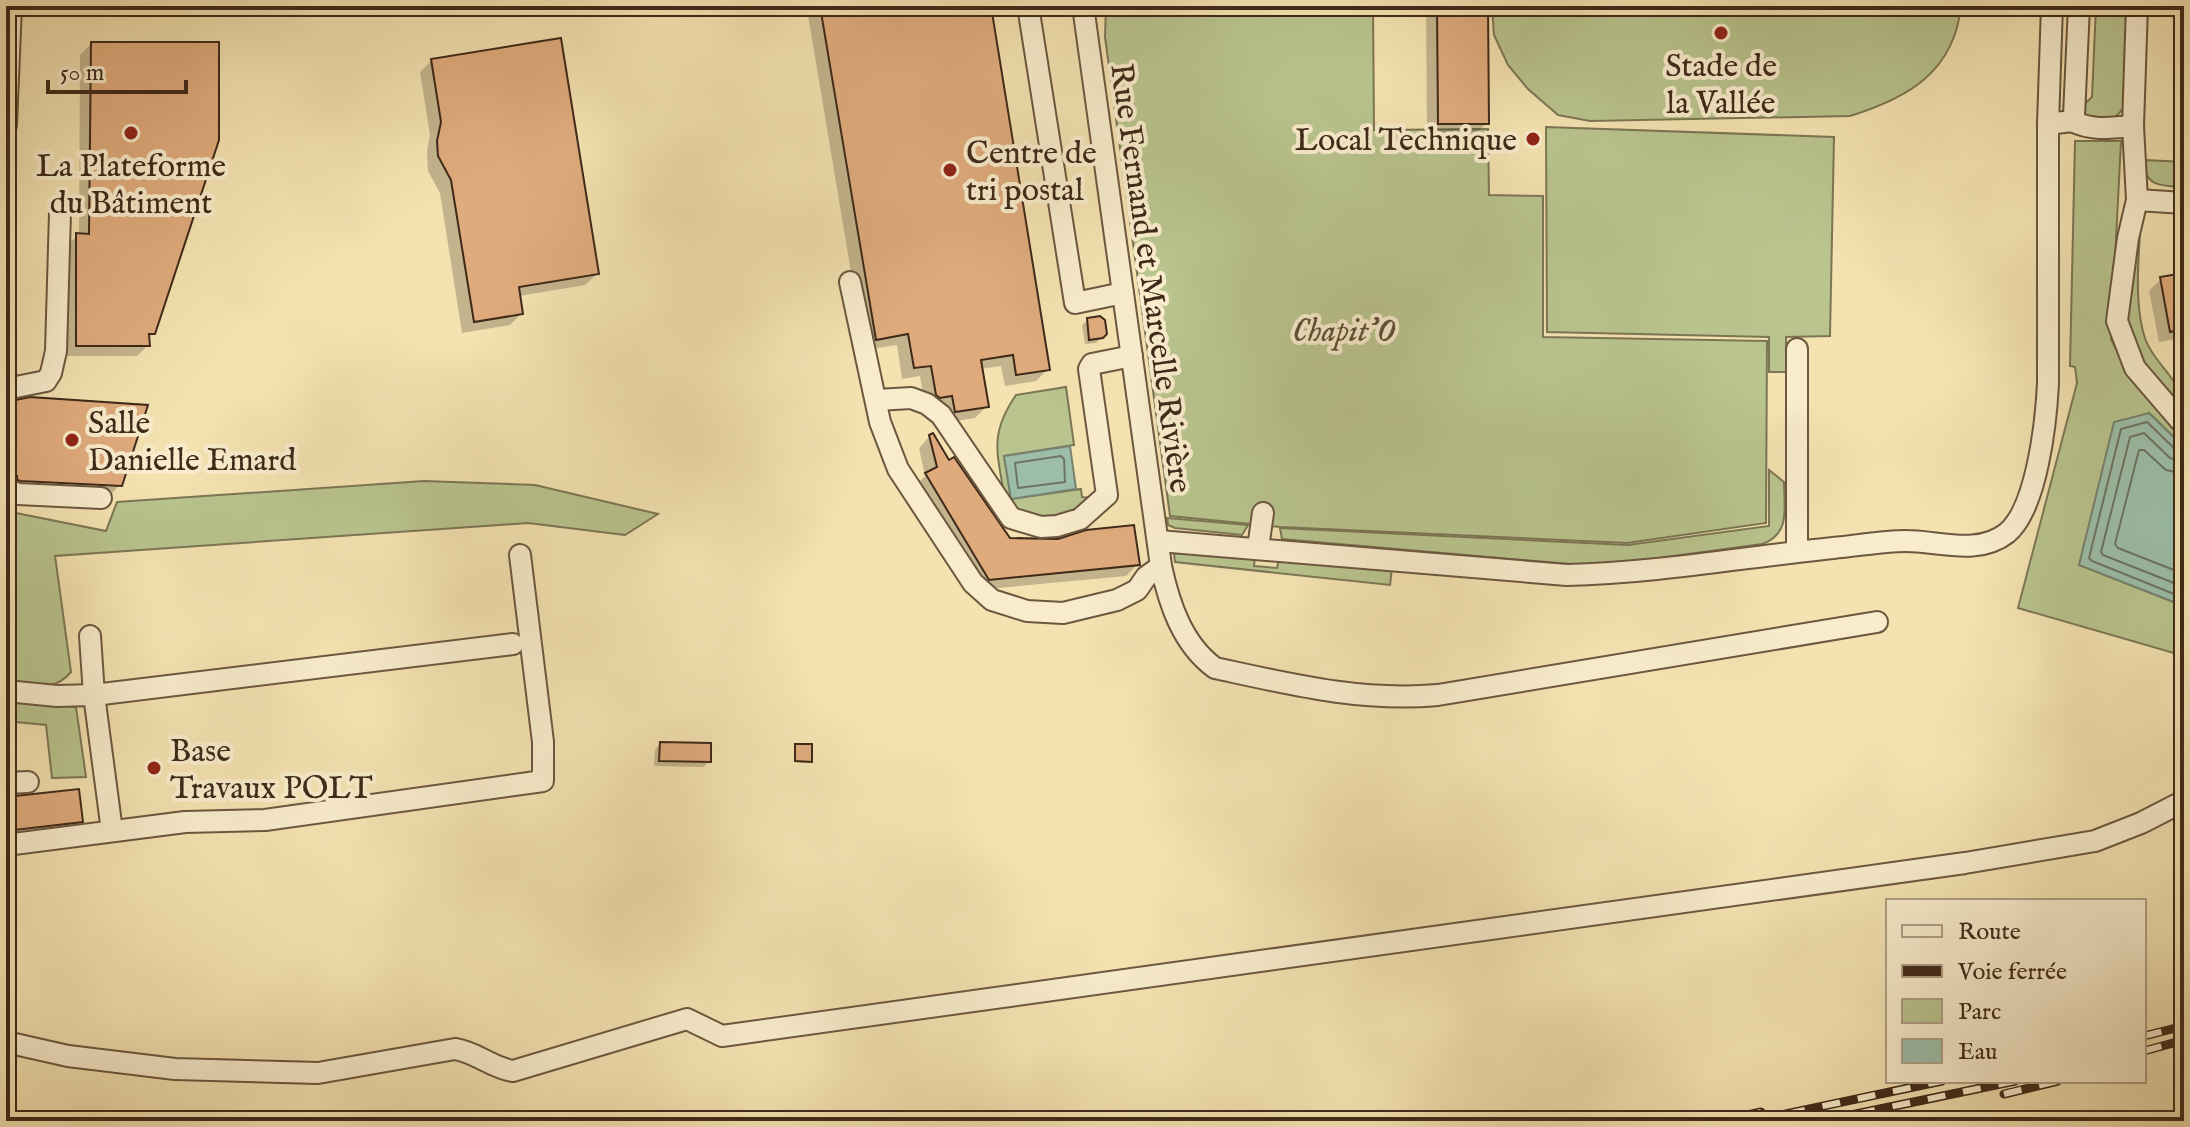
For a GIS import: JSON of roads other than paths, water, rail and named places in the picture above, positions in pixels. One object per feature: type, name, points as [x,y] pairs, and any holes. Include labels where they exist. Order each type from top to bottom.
[{"type":"street","points":[[6,125],[11,6]]},
{"type":"street","points":[[1028,6],[1075,303],[1123,293]]},
{"type":"street","points":[[1159,541],[1567,575],[1620,574],[1906,541],[1976,545],[2005,535],[2025,510],[2046,425],[2052,6]]},
{"type":"street","points":[[2072,121],[2079,6]]},
{"type":"street","points":[[2137,6],[2133,126],[2137,200],[2128,238],[2117,321],[2135,368],[2184,425]]},
{"type":"street","name":"Rue Fernand et Marcelle Rivière","points":[[1086,12],[1161,566],[1175,617],[1202,659],[1215,668],[1319,691],[1400,698],[1438,695],[1877,622]]},
{"type":"street","points":[[2048,124],[2072,121],[2098,129],[2133,126]]},
{"type":"street","points":[[2137,200],[2184,203]]},
{"type":"street","points":[[6,389],[46,381],[51,373],[56,351],[60,213]]},
{"type":"street","points":[[850,282],[880,422],[898,469],[973,583],[992,600],[1027,611],[1063,613],[1117,600],[1137,590],[1146,577],[1161,566]]},
{"type":"street","points":[[1797,349],[1797,552]]},
{"type":"street","points":[[877,400],[908,406],[918,400],[941,415],[1011,518],[1041,527],[1057,526],[1080,519],[1107,495],[1089,369],[1099,361],[1132,356]]},
{"type":"street","points":[[6,489],[18,494],[101,498]]},
{"type":"street","points":[[1258,548],[1263,513]]},
{"type":"street","points":[[6,845],[185,822],[265,820],[543,781],[543,742],[520,555]]},
{"type":"street","points":[[90,636],[94,695],[112,831]]},
{"type":"street","points":[[6,691],[57,696],[94,695],[513,644]]},
{"type":"street","points":[[6,783],[28,782]]},
{"type":"street","points":[[6,1042],[68,1056],[175,1069],[318,1073],[455,1049],[467,1051],[502,1070],[513,1071],[687,1019],[722,1036],[1965,863],[2095,841],[2141,823],[2184,801]]},
{"type":"water","points":[[2149,413],[2184,447],[2184,606],[2079,565],[2114,422]]},
{"type":"water","points":[[1070,446],[1076,489],[1011,499],[1004,456]]},
{"type":"railway","points":[[2146,1036],[2184,1026]]},
{"type":"railway","points":[[2146,1050],[2184,1040]]},
{"type":"railway","points":[[1752,1121],[1932,1083]]},
{"type":"railway","points":[[1822,1121],[2005,1083]]},
{"type":"railway","points":[[2004,1094],[2050,1083]]},
{"type":"railway","points":[[1721,1121],[1761,1112]]},
{"type":"railway","points":[[1990,1121],[2085,1115],[2184,1118]]},
{"type":"place","name":"Stade de la Vallée","points":[[1721,33]]},
{"type":"place","name":"La Plateforme du Bâtiment","points":[[131,133]]},
{"type":"place","name":"Local Technique","points":[[1533,139]]},
{"type":"place","name":"Centre de tri postal","points":[[950,170]]},
{"type":"place","name":"Salle Danielle Emard","points":[[72,440]]},
{"type":"place","name":"Base Travaux POLT","points":[[154,768]]},
{"type":"park label","name":"Chapit'O","points":[[1344,330]]}]
